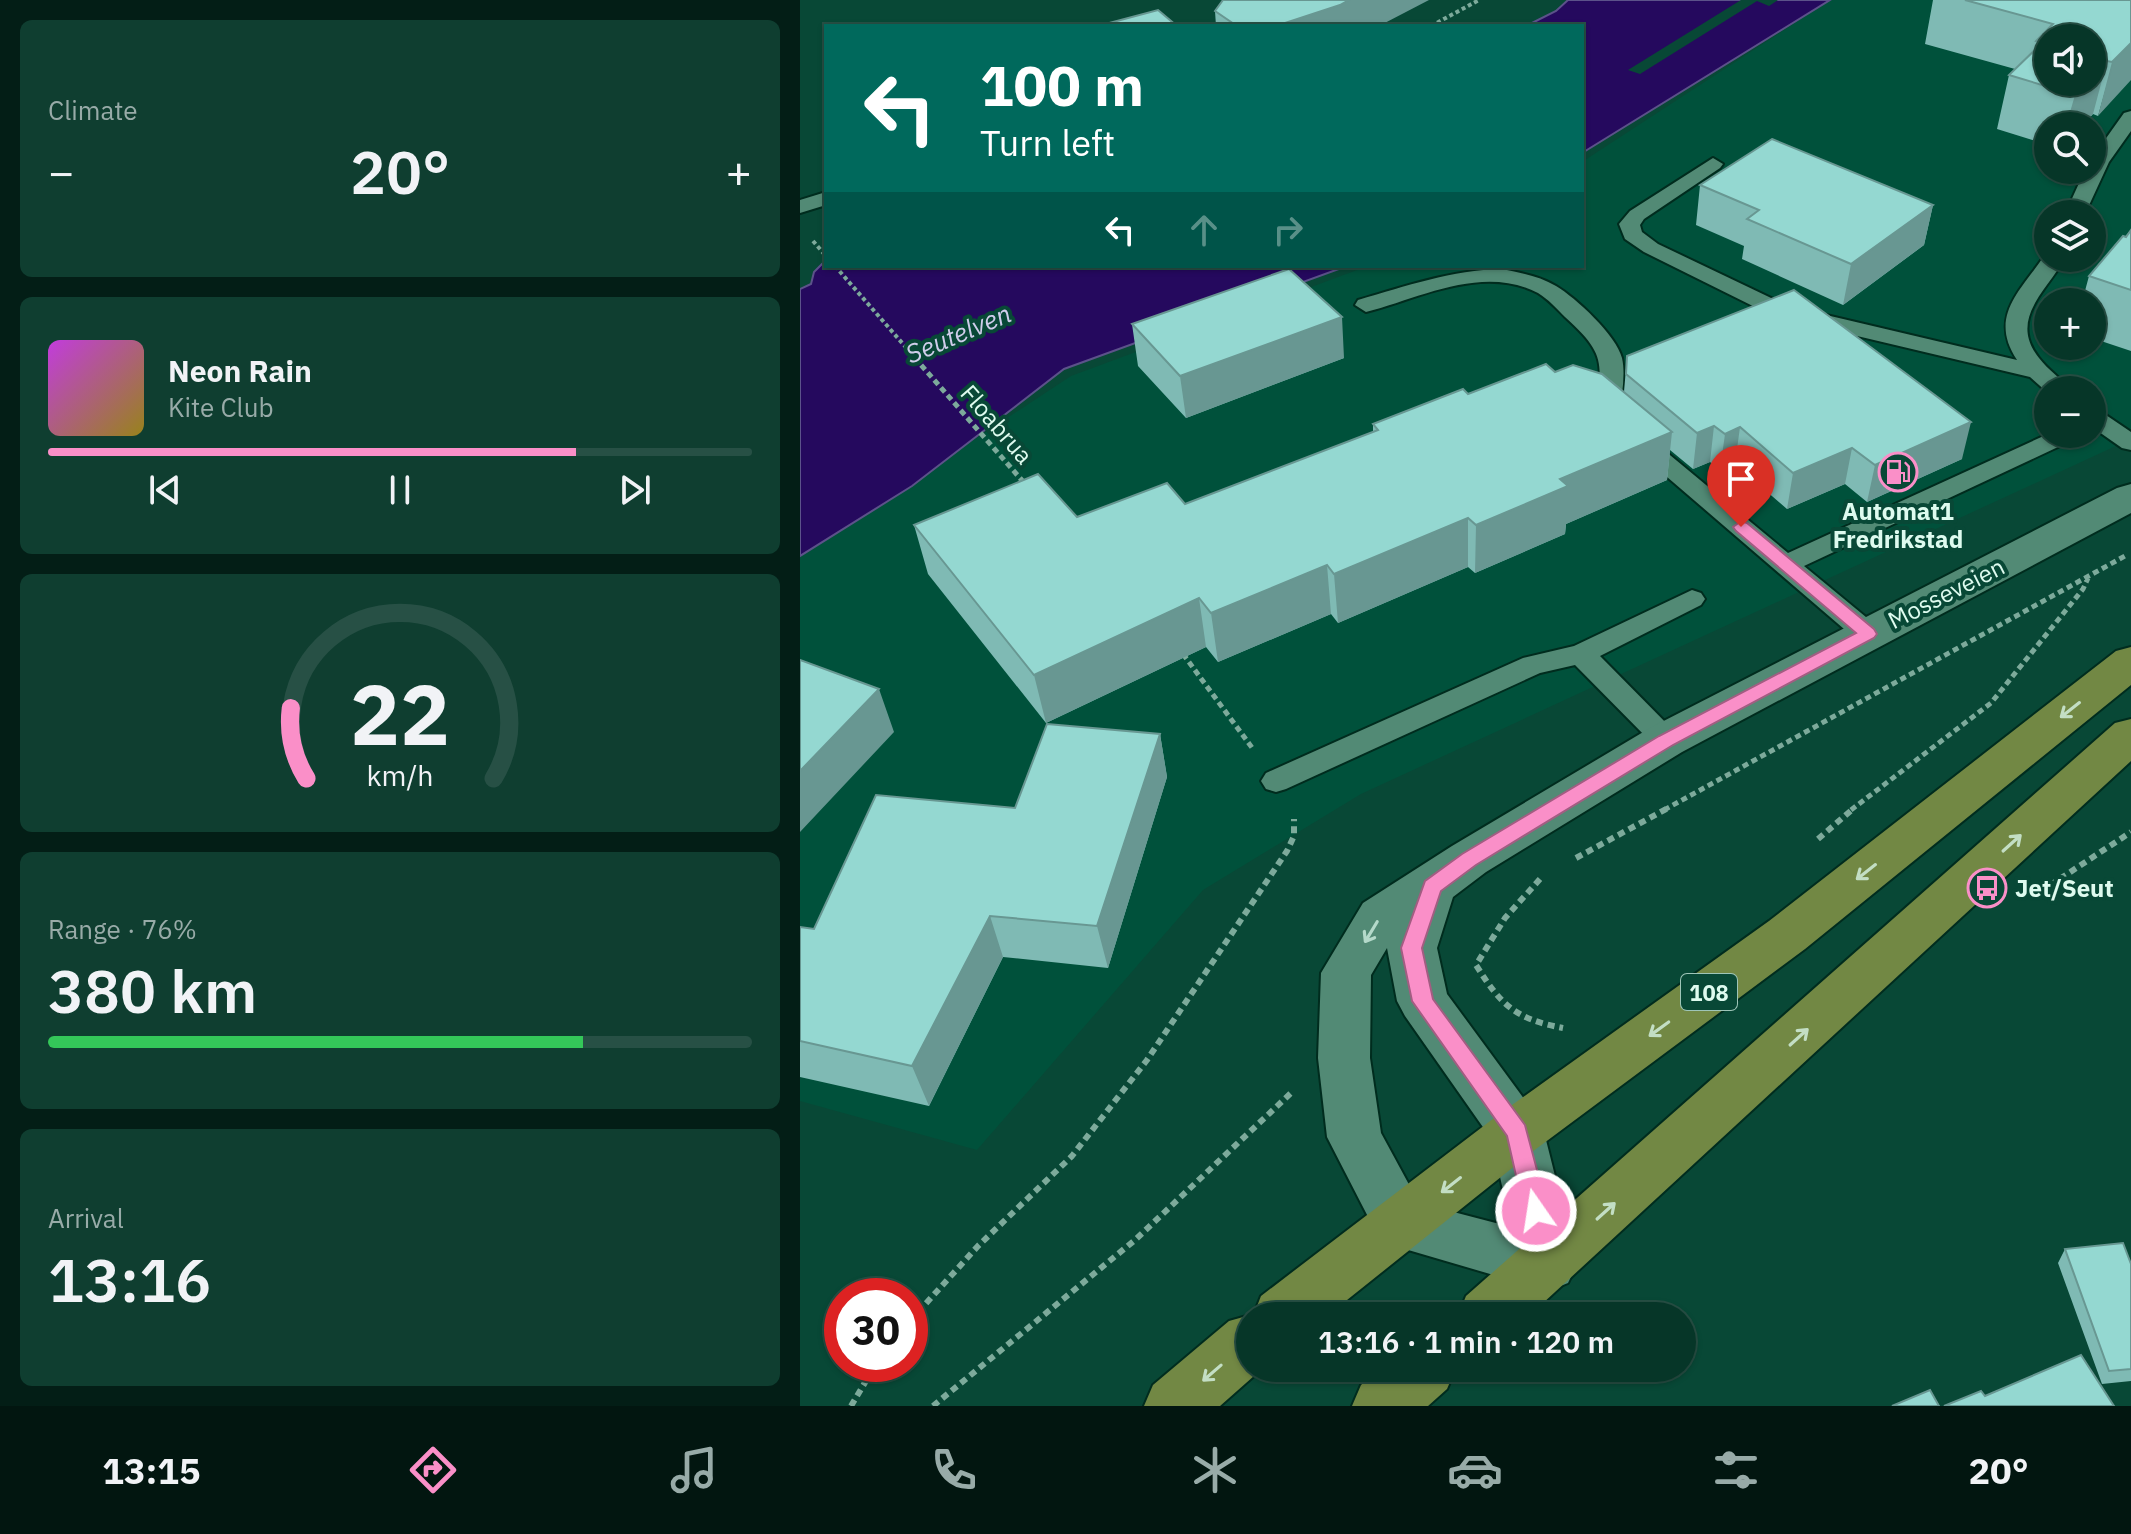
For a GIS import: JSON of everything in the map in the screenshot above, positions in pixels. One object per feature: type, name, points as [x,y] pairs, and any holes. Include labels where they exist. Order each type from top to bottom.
[{"type":"main road","name":"108","points":[[1300,1302],[1517,1132],[1787,935],[2131,662]]},
{"type":"main road","points":[[1503,1302],[2131,735]]},
{"type":"main road","points":[[1174,1406],[1236,1353]]},
{"type":"main road","points":[[1382,1406],[1410,1382]]},
{"type":"street","name":"Mosseveien","points":[[1401,1224],[1354,1137],[1344,1058],[1346,973],[1380,917],[1432,886],[1469,859],[1666,740],[2131,497]]},
{"type":"street","points":[[1401,1224],[1548,1264],[1517,1132],[1423,1001],[1412,948],[1432,886]]},
{"type":"lane","points":[[2081,200],[2099,162],[2131,117]]},
{"type":"lane","points":[[1713,164],[1637,215],[1629,224],[1632,235],[1713,280],[1781,311],[2034,371]]},
{"type":"lane","points":[[800,207],[824,199]]},
{"type":"lane","points":[[2040,376],[2034,371],[2018,341],[2016,319],[2021,305],[2044,272]]},
{"type":"lane","points":[[1366,305],[1462,278],[1508,278],[1545,289],[1608,345],[1612,363],[1608,414]]},
{"type":"lane","points":[[1582,406],[1608,414],[1868,634]]},
{"type":"lane","points":[[2106,427],[2131,443]]},
{"type":"lane","points":[[1786,564],[2037,448]]},
{"type":"lane","points":[[1276,781],[1533,665],[1581,654],[1692,599]]},
{"type":"lane","points":[[1581,654],[1666,740]]},
{"type":"path","points":[[1435,24],[1479,0]]},
{"type":"path","name":"Floabrua","points":[[837,268],[1027,486]]},
{"type":"path","points":[[1571,861],[2131,552]]},
{"type":"path","points":[[1817,841],[1830,826],[1991,703],[2083,589],[2088,578]]},
{"type":"path","points":[[928,1301],[978,1246],[1072,1156],[1147,1060],[1294,836],[1295,820],[1276,781],[1179,649]]},
{"type":"path","points":[[2040,892],[2131,832]]},
{"type":"path","points":[[1543,876],[1505,918],[1476,965],[1499,1004],[1531,1023],[1577,1030]]},
{"type":"path","points":[[933,1406],[1135,1240],[1298,1087]]},
{"type":"path","points":[[851,1406],[865,1382]]},
{"type":"shaded area","points":[[1830,0],[2131,0],[2131,439],[1361,794],[1203,890],[977,1150],[800,1101],[800,554],[1071,376],[1363,268],[1584,268],[1584,161]]},
{"type":"water","points":[[1568,0],[1830,0],[1584,152],[1584,24],[1530,24],[1556,11]]},
{"type":"water","name":"Seutelven","points":[[824,262],[824,268],[1342,268],[1064,369],[912,486],[800,556],[800,289],[811,284],[814,272]]},
{"type":"pier","points":[[1741,0],[1778,0],[1769,6],[1757,1],[1640,74],[1628,70]]},
{"type":"building","points":[[1223,0],[1349,0],[1282,24],[1234,24],[1215,11]]},
{"type":"building","points":[[1965,0],[2131,0],[2131,43],[2112,62],[2106,62],[2106,24],[2053,24]]},
{"type":"building","points":[[1158,10],[1175,24],[1106,24]]},
{"type":"building","points":[[2034,51],[2034,83],[2009,75]]},
{"type":"building","points":[[1772,139],[1933,205],[1851,264],[1747,219],[1759,210],[1700,185]]},
{"type":"building","points":[[2131,230],[2131,290],[2089,276],[2092,272],[2106,272],[2106,256],[2123,236],[2126,237]]},
{"type":"building","points":[[1289,269],[1342,317],[1180,376],[1132,324]]},
{"type":"building","points":[[1794,290],[1971,422],[1875,465],[1852,448],[1793,473],[1740,427],[1725,434],[1714,426],[1697,433],[1626,374],[1627,356]]},
{"type":"building","points":[[1546,364],[1555,372],[1573,365],[1602,374],[1672,432],[1560,479],[1568,486],[1476,525],[1468,518],[1334,574],[1327,565],[1211,613],[1199,598],[1034,675],[914,525],[1038,474],[1077,517],[1167,483],[1185,504],[1378,430],[1373,424],[1463,389],[1468,394]]},
{"type":"building","points":[[800,660],[879,689],[800,771]]},
{"type":"building","points":[[1047,724],[1160,734],[1097,926],[990,916],[912,1066],[800,1041],[800,927],[814,929],[876,795],[1015,808]]},
{"type":"building","points":[[2123,1243],[2131,1264],[2131,1369],[2109,1371],[2065,1249]]},
{"type":"building","points":[[2081,1355],[2114,1406],[1944,1406],[1981,1391],[1985,1396]]},
{"type":"building","points":[[1930,1390],[1939,1406],[1892,1406]]},
{"type":"place","name":"Automat1 Fredrikstad","points":[[1898,472]]},
{"type":"place","name":"Jet/Seut","points":[[1987,888]]},
{"type":"route","points":[[1536,1211],[1517,1132],[1423,1001],[1412,948],[1432,886],[1469,859],[1666,740],[1868,634],[1741,527]]}]
